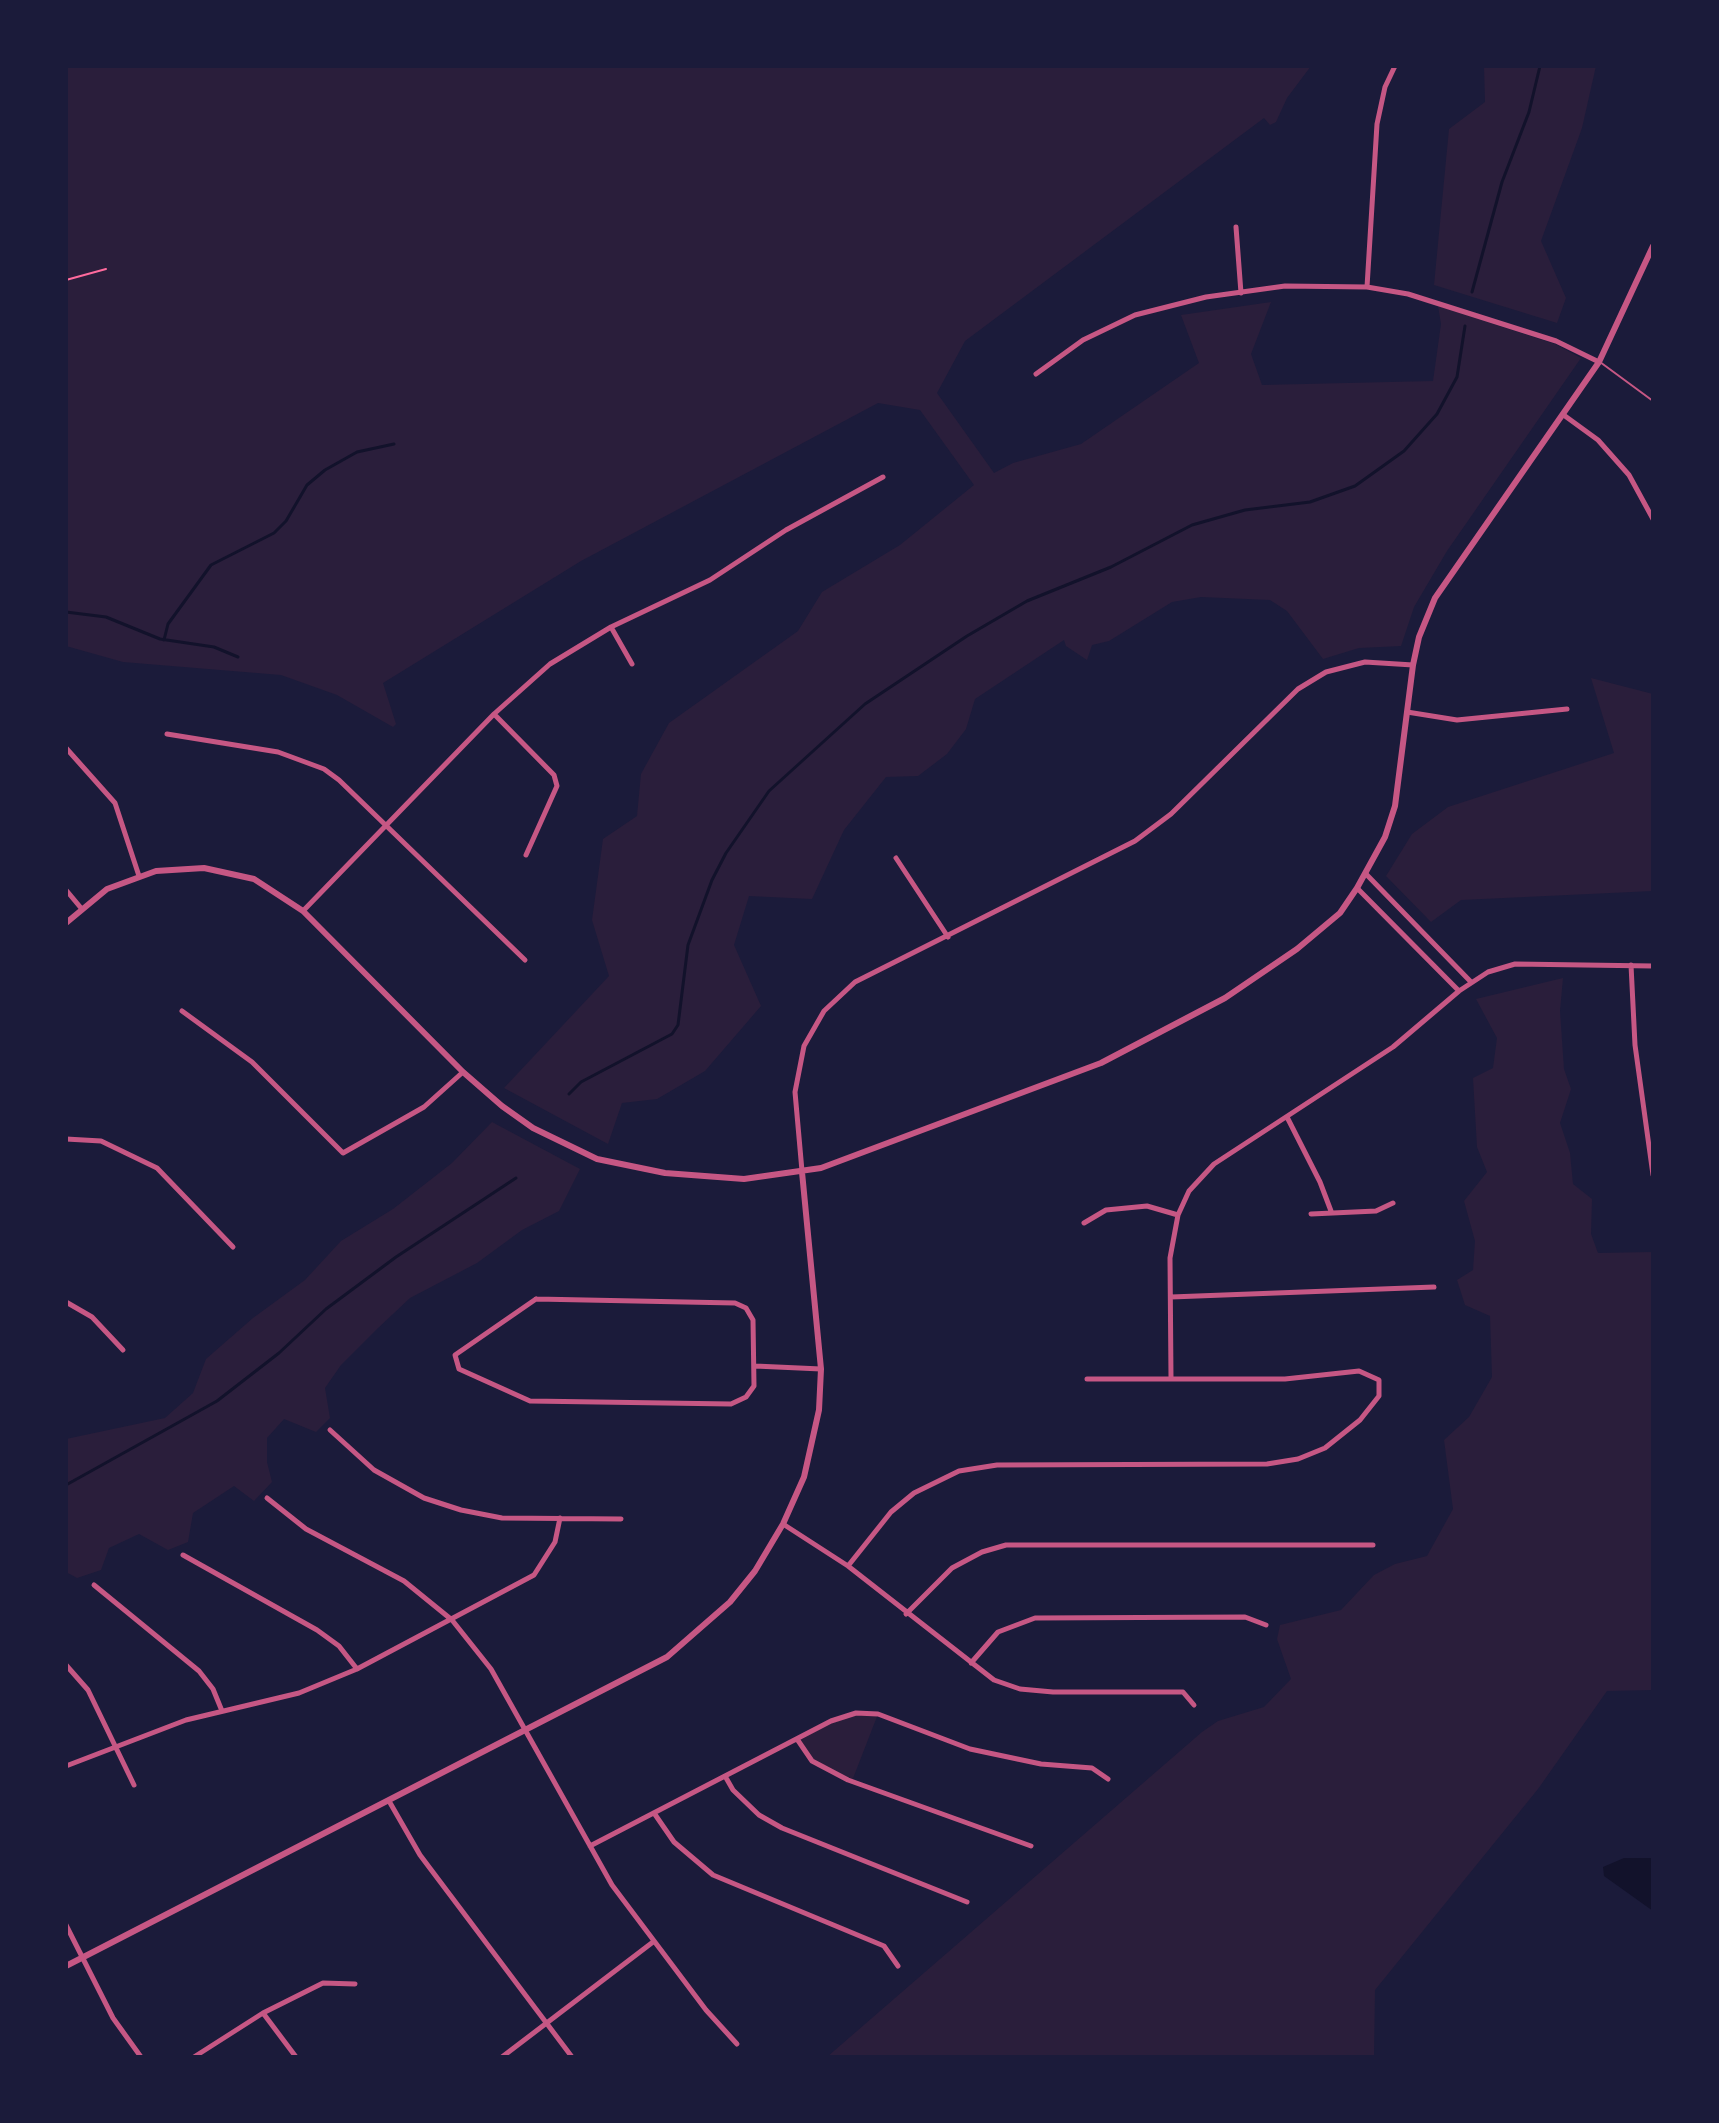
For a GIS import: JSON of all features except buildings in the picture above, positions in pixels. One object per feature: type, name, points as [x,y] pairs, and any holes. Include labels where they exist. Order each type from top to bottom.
[{"type":"street","points":[[1367,287],[1377,124],[1385,87],[1395,66]]},
{"type":"street","points":[[1236,227],[1241,293]]},
{"type":"street","points":[[66,923],[107,889],[171,868],[224,870],[254,879],[303,911],[463,1072],[533,1128],[597,1159],[703,1177],[744,1179],[802,1172],[1101,1063],[1225,998],[1297,949],[1340,913],[1357,888],[1395,806],[1413,665],[1419,637],[1435,598],[1565,416],[1599,362],[1653,246]]},
{"type":"street","points":[[1036,374],[1083,340],[1135,315],[1206,297],[1285,286],[1367,287],[1432,300],[1556,341],[1599,362]]},
{"type":"street","points":[[1565,416],[1598,440],[1619,464],[1646,502],[1653,519]]},
{"type":"street","points":[[303,911],[494,714],[550,664],[611,627],[710,580],[786,530],[883,477]]},
{"type":"street","points":[[611,627],[632,664]]},
{"type":"street","points":[[66,1966],[667,1657],[730,1602],[755,1571],[783,1524],[804,1477],[819,1410],[821,1369],[795,1092],[804,1046],[824,1011],[855,982],[1135,841],[1171,814],[1298,689],[1326,672],[1365,662],[1413,665]]},
{"type":"street","points":[[1407,712],[1457,720],[1567,709]]},
{"type":"street","points":[[494,714],[554,775],[557,786],[526,855]]},
{"type":"street","points":[[167,734],[305,760],[339,780],[525,960]]},
{"type":"street","points":[[66,748],[115,803],[139,876]]},
{"type":"street","points":[[896,858],[948,937]]},
{"type":"street","points":[[1366,874],[1471,982]]},
{"type":"street","points":[[1357,888],[1459,991]]},
{"type":"street","points":[[66,890],[81,908]]},
{"type":"street","points":[[1171,1378],[1170,1258],[1178,1215],[1189,1191],[1214,1164],[1393,1047],[1459,991],[1488,972],[1515,964],[1653,966]]},
{"type":"street","points":[[1631,965],[1635,1045],[1653,1175]]},
{"type":"street","points":[[182,1011],[252,1062],[343,1153],[415,1114],[444,1093],[463,1072]]},
{"type":"street","points":[[1287,1117],[1331,1211]]},
{"type":"street","points":[[66,1139],[101,1141],[157,1168],[233,1247]]},
{"type":"street","points":[[1311,1214],[1376,1211],[1393,1203]]},
{"type":"street","points":[[1084,1223],[1106,1210],[1119,1208],[1147,1206],[1178,1215]]},
{"type":"street","points":[[1171,1297],[1434,1287]]},
{"type":"street","points":[[536,1299],[735,1303],[746,1308],[753,1320],[755,1366],[754,1386],[746,1397],[731,1404],[530,1401],[459,1369],[455,1355],[536,1299]]},
{"type":"street","points":[[66,1302],[92,1317],[123,1350]]},
{"type":"street","points":[[755,1366],[821,1369]]},
{"type":"street","points":[[848,1566],[902,1503],[914,1493],[959,1471],[997,1465],[1267,1464],[1298,1459],[1325,1448],[1360,1420],[1379,1396],[1379,1380],[1359,1371],[1285,1379],[1087,1379]]},
{"type":"street","points":[[330,1430],[374,1470],[424,1498],[502,1518],[621,1519]]},
{"type":"street","points":[[267,1498],[306,1529],[404,1581],[452,1620],[491,1669],[590,1846],[653,1942],[737,2044]]},
{"type":"street","points":[[66,1766],[186,1720],[299,1693],[357,1669],[534,1575],[555,1542],[560,1518]]},
{"type":"street","points":[[783,1524],[848,1566],[994,1680],[1020,1689],[1053,1692],[1183,1692],[1194,1705]]},
{"type":"street","points":[[906,1614],[952,1568],[982,1552],[1006,1545],[1373,1545]]},
{"type":"street","points":[[183,1555],[317,1630],[339,1646],[357,1669]]},
{"type":"street","points":[[94,1585],[199,1671],[213,1689],[222,1711]]},
{"type":"street","points":[[971,1663],[998,1632],[1035,1618],[1245,1617],[1266,1625]]},
{"type":"street","points":[[66,1665],[88,1690],[118,1745],[134,1785]]},
{"type":"street","points":[[590,1846],[844,1717],[878,1714],[970,1749],[1041,1764],[1092,1768],[1108,1779]]},
{"type":"street","points":[[797,1739],[812,1761],[848,1780],[1031,1846]]},
{"type":"street","points":[[725,1776],[733,1790],[759,1815],[782,1828],[967,1902]]},
{"type":"street","points":[[389,1801],[420,1855],[572,2057]]},
{"type":"street","points":[[654,1813],[674,1842],[713,1875],[884,1946],[898,1966]]},
{"type":"street","points":[[66,1925],[113,2018],[141,2057]]},
{"type":"street","points":[[502,2057],[653,1942]]},
{"type":"street","points":[[194,2057],[263,2013],[323,1983],[355,1984]]},
{"type":"street","points":[[263,2013],[296,2057]]},
{"type":"lane","points":[[1599,362],[1653,401]]},
{"type":"path","points":[[66,280],[106,269]]},
{"type":"shaded area","points":[[66,66],[1311,66],[1287,98],[1276,122],[1270,125],[1264,118],[965,341],[937,393],[994,473],[1013,463],[1081,444],[1199,363],[1181,315],[1271,302],[1251,354],[1262,385],[1433,381],[1441,324],[1438,306],[1555,344],[1581,358],[1447,551],[1414,607],[1401,646],[1359,648],[1323,659],[1287,611],[1270,600],[1201,597],[1172,602],[1109,641],[1092,645],[1087,660],[1066,646],[1064,640],[975,699],[966,729],[947,754],[918,776],[886,777],[844,830],[812,899],[749,896],[734,945],[761,1006],[705,1071],[657,1099],[622,1103],[608,1144],[504,1088],[609,976],[592,920],[603,839],[637,816],[641,774],[669,723],[798,631],[822,592],[900,545],[974,485],[920,410],[878,403],[581,561],[383,683],[396,724],[393,727],[337,695],[281,675],[123,662],[66,646]]},
{"type":"shaded area","points":[[1484,66],[1596,66],[1582,128],[1541,241],[1566,298],[1557,323],[1434,285],[1449,129],[1485,102]]},
{"type":"shaded area","points":[[1591,678],[1653,694],[1653,891],[1461,900],[1431,922],[1386,876],[1412,834],[1448,807],[1614,753]]},
{"type":"shaded area","points":[[1563,978],[1560,1011],[1564,1069],[1571,1089],[1560,1123],[1570,1153],[1573,1184],[1592,1199],[1591,1234],[1598,1253],[1653,1252],[1653,1690],[1607,1691],[1538,1789],[1375,1990],[1374,2057],[827,2057],[1202,1732],[1218,1721],[1264,1707],[1291,1679],[1277,1639],[1280,1625],[1341,1610],[1374,1575],[1395,1564],[1427,1556],[1453,1509],[1444,1440],[1469,1417],[1492,1377],[1490,1316],[1465,1305],[1457,1280],[1473,1270],[1475,1241],[1464,1201],[1487,1172],[1477,1147],[1473,1078],[1493,1068],[1497,1038],[1476,999]]},
{"type":"shaded area","points":[[492,1122],[580,1169],[559,1211],[522,1230],[477,1263],[410,1298],[377,1329],[341,1365],[325,1388],[330,1418],[316,1432],[284,1419],[267,1438],[267,1462],[272,1482],[254,1501],[234,1486],[193,1513],[188,1542],[168,1550],[139,1534],[109,1548],[101,1570],[77,1578],[66,1572],[66,1439],[165,1418],[193,1393],[206,1359],[253,1318],[305,1280],[341,1241],[393,1209],[452,1163]]},
{"type":"shaded area","points":[[856,1713],[878,1714],[852,1781],[812,1761],[797,1739]]},
{"type":"shaded area","points":[[1624,1858],[1653,1858],[1653,1911],[1604,1876],[1603,1867]]},
{"type":"waterway","points":[[1472,292],[1502,182],[1529,112],[1540,66]]},
{"type":"waterway","points":[[569,1094],[581,1082],[672,1034],[678,1025],[688,945],[712,880],[726,853],[769,791],[865,704],[967,636],[1027,601],[1111,567],[1192,525],[1245,510],[1310,502],[1355,486],[1404,451],[1437,414],[1457,377],[1465,326]]},
{"type":"waterway","points":[[164,640],[168,624],[211,565],[274,533],[286,521],[307,485],[325,470],[357,452],[394,444]]},
{"type":"waterway","points":[[66,612],[106,617],[160,639],[214,647],[238,657]]},
{"type":"waterway","points":[[66,1485],[217,1401],[279,1353],[326,1309],[396,1257],[516,1178]]}]
